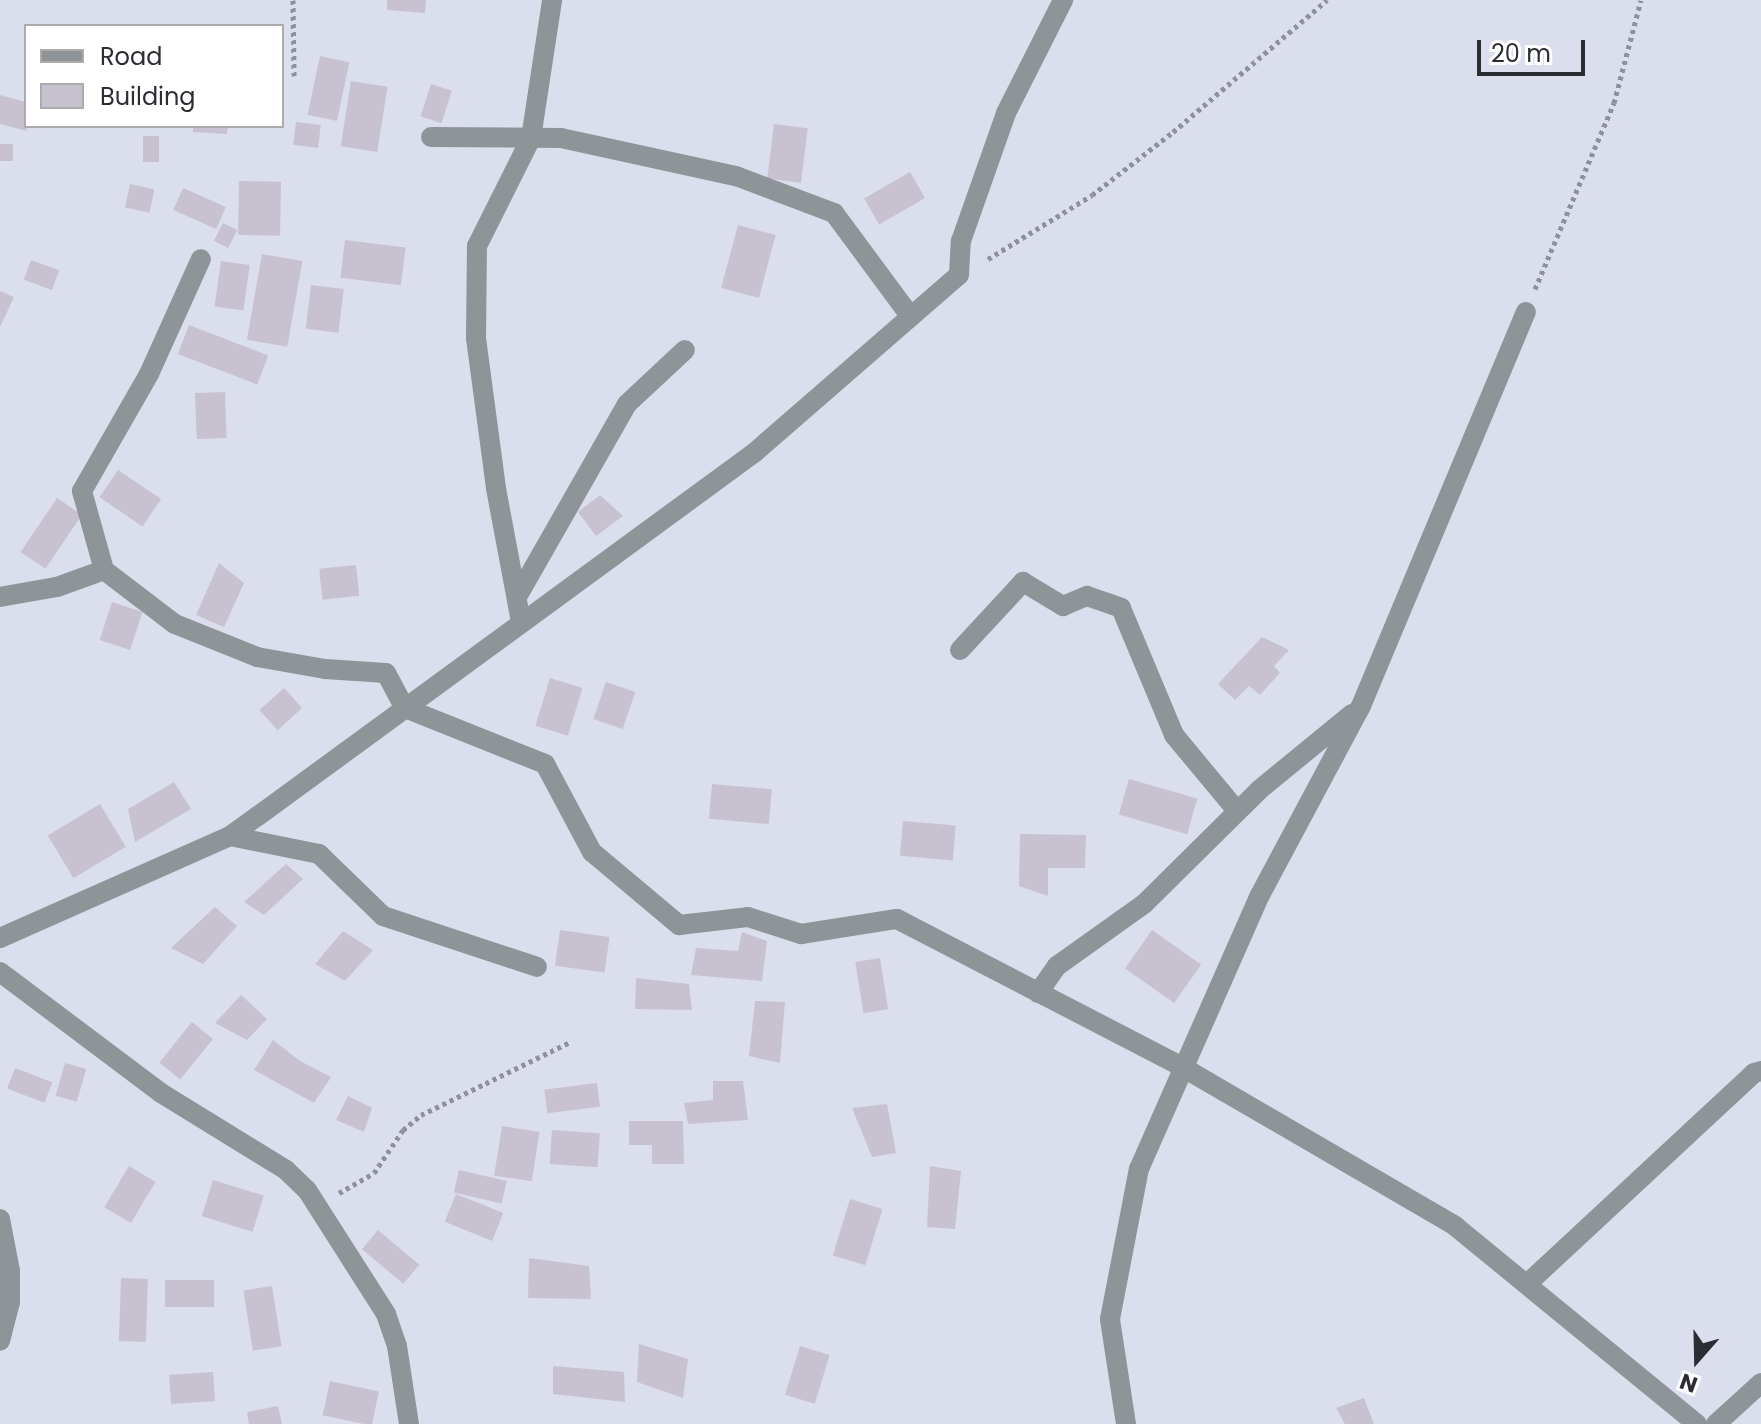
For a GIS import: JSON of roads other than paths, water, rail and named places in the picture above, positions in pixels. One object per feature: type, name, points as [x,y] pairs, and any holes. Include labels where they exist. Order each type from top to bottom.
[{"type":"street","points":[[521,622],[496,488],[476,338],[477,246],[531,138],[552,0]]},
{"type":"street","points":[[0,938],[230,836],[754,453],[959,275],[961,241],[1006,113],[1063,0]]},
{"type":"street","points":[[431,137],[561,138],[736,176],[834,213],[911,317]]},
{"type":"street","points":[[201,259],[149,374],[82,491],[104,570],[175,624],[257,657],[325,669],[386,673],[405,708],[545,764],[592,852],[679,925],[748,917],[801,934],[897,919],[1184,1068],[1455,1226],[1697,1424]]},
{"type":"street","points":[[1126,1424],[1110,1319],[1139,1169],[1260,895],[1361,706],[1526,312]]},
{"type":"street","points":[[517,597],[627,404],[685,350]]},
{"type":"street","points":[[0,597],[57,587],[104,570]]},
{"type":"street","points":[[960,650],[1023,582],[1063,606],[1087,596],[1121,608],[1174,735],[1237,811]]},
{"type":"street","points":[[1038,993],[1057,966],[1144,904],[1237,811],[1361,706]]},
{"type":"street","points":[[230,836],[319,854],[383,916],[537,967]]},
{"type":"street","points":[[1,979],[161,1093],[286,1170],[307,1190],[386,1314],[397,1346],[409,1424]]},
{"type":"street","points":[[1527,1284],[1754,1073],[1761,1071]]},
{"type":"street","points":[[0,1219],[10,1271],[10,1302],[0,1341]]},
{"type":"street","points":[[1716,1424],[1761,1383]]}]
